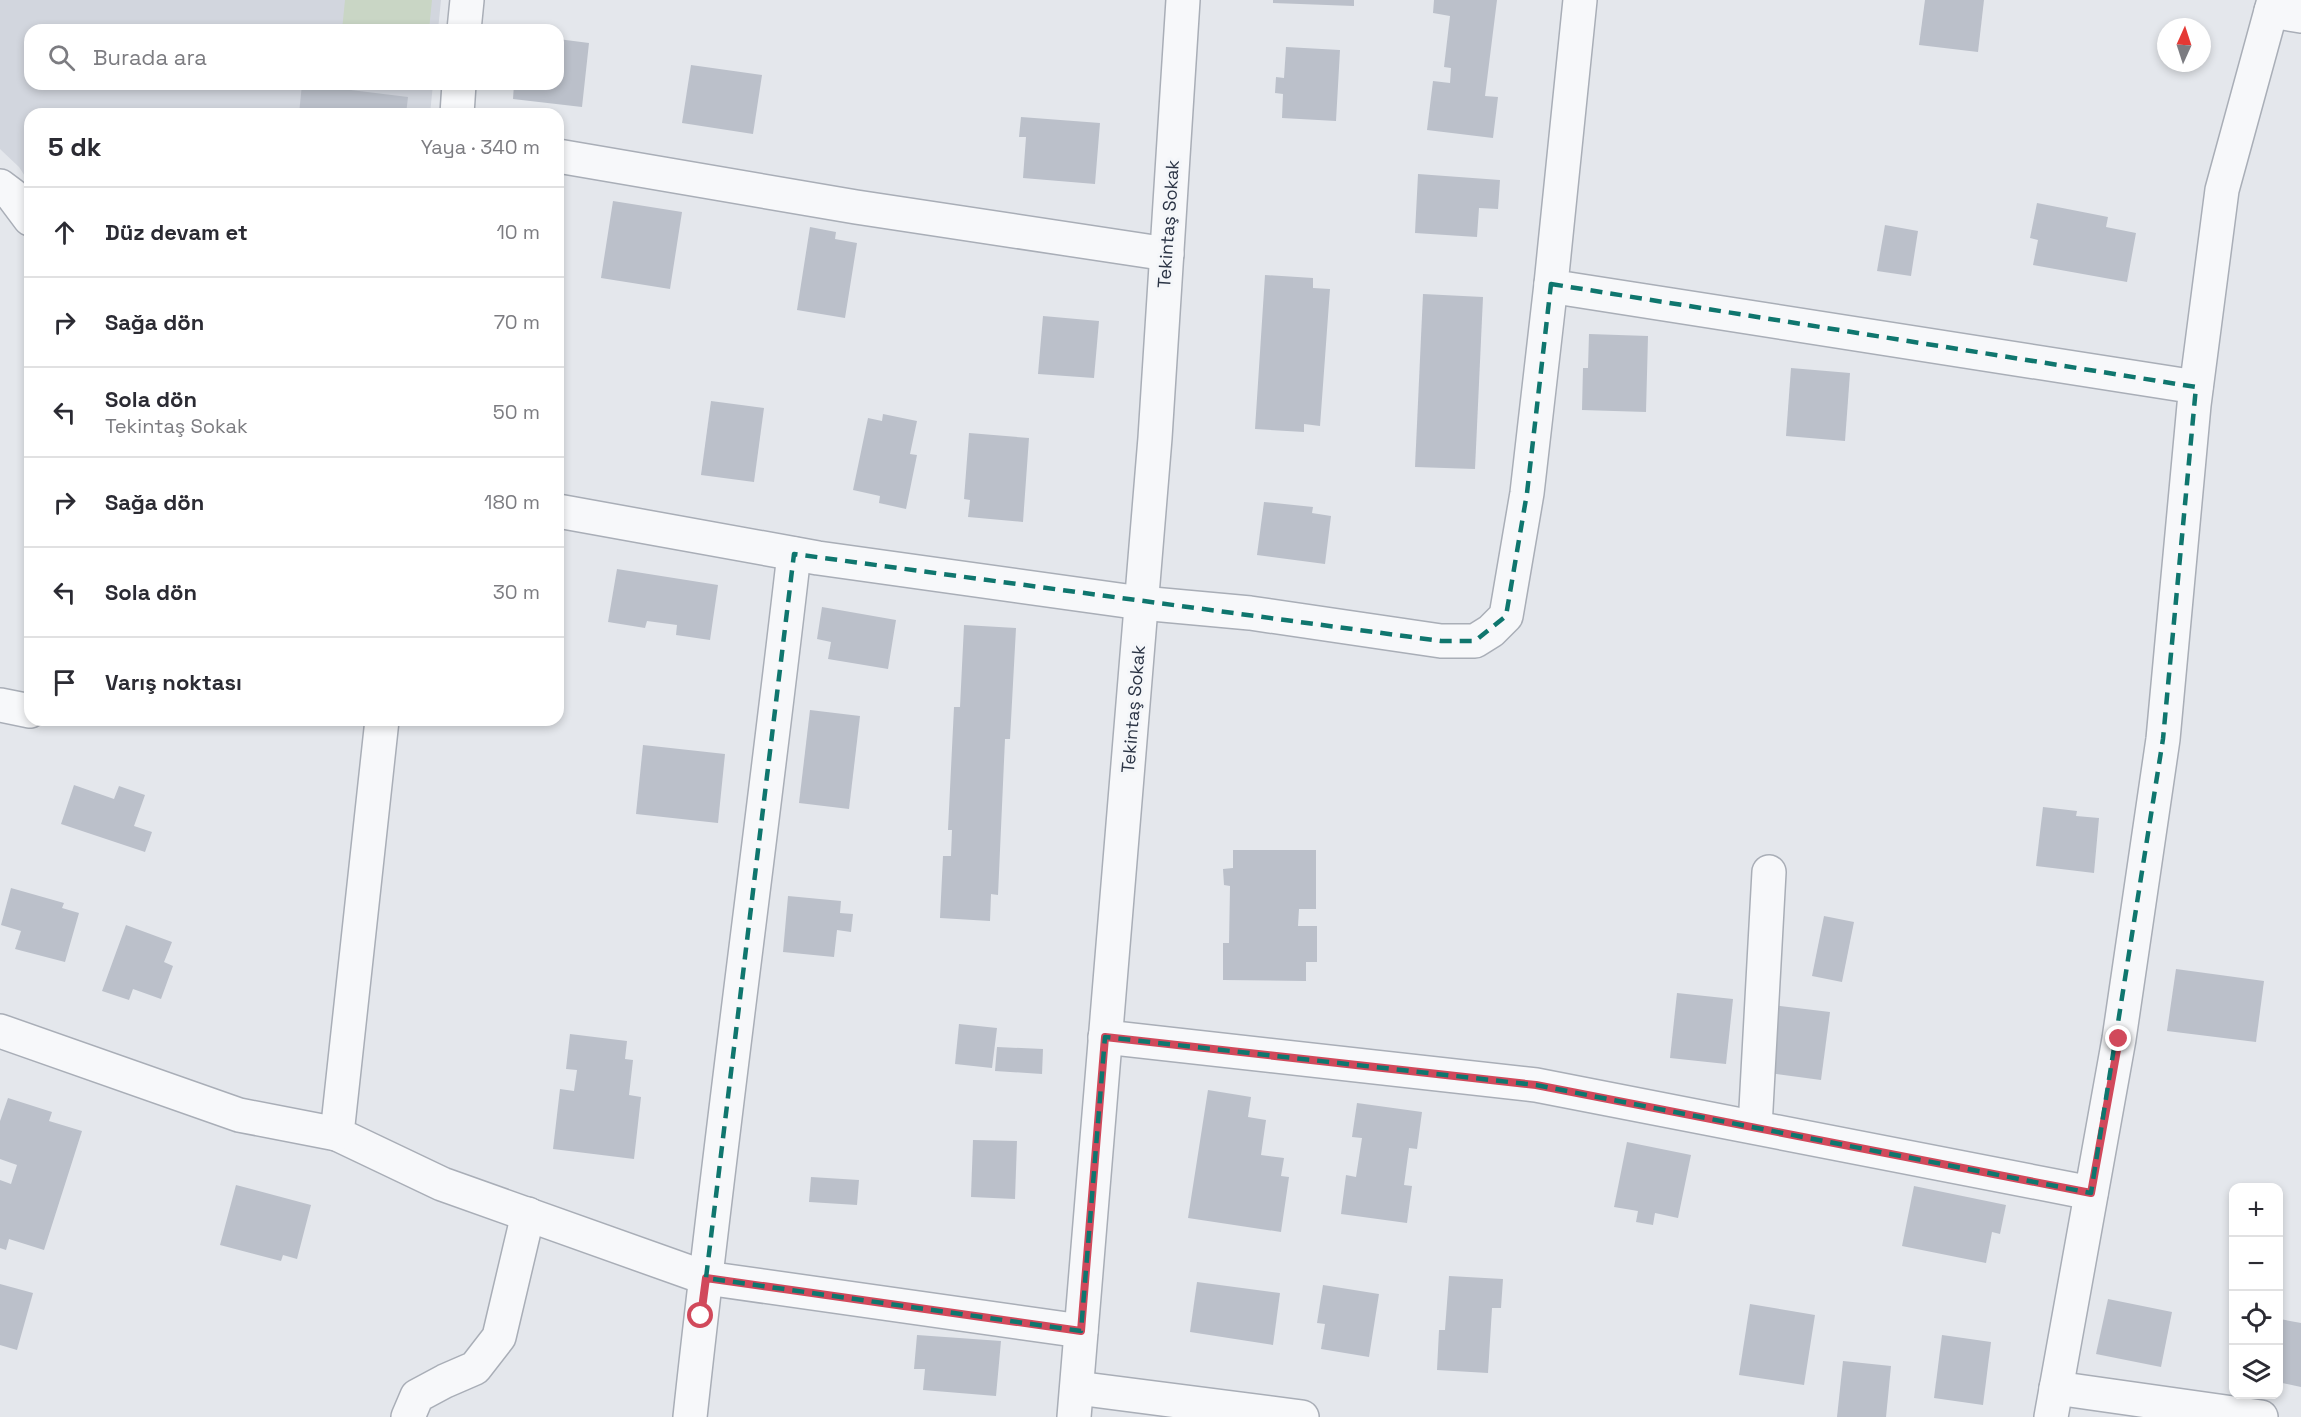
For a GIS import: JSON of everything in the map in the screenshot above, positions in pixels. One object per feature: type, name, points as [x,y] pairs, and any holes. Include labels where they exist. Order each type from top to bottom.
[{"type":"street","points":[[465,24],[467,0]]},
{"type":"street","name":"Tekintaş Sokak","points":[[1075,1402],[1141,603],[1183,0]]},
{"type":"street","points":[[564,512],[794,555],[1141,603],[1250,613],[1441,641],[1475,641],[1491,631],[1506,616],[1527,493],[1580,0]]},
{"type":"street","points":[[2261,1417],[2053,1403],[2119,1039],[2163,738],[2196,387],[2222,190],[2282,9]]},
{"type":"street","points":[[457,108],[459,90]]},
{"type":"street","points":[[564,157],[856,207],[1167,254]]},
{"type":"street","points":[[0,186],[12,195],[24,211]]},
{"type":"street","points":[[1551,284],[1574,290],[2196,387]]},
{"type":"street","points":[[690,1417],[794,555]]},
{"type":"street","points":[[0,705],[24,710]]},
{"type":"street","points":[[337,1134],[381,726]]},
{"type":"street","points":[[1755,1127],[1769,872]]},
{"type":"street","points":[[0,1031],[239,1115],[337,1134],[442,1184],[706,1278],[1081,1331]]},
{"type":"street","points":[[1105,1037],[1536,1085],[2091,1193]]},
{"type":"street","points":[[408,1417],[417,1396],[475,1368],[499,1337],[528,1214]]},
{"type":"street","points":[[1075,1402],[1302,1417]]},
{"type":"highlighted area","points":[[1551,284],[2196,387],[2163,739],[2091,1193],[1536,1085],[1105,1037],[1081,1331],[706,1278],[794,554],[1441,641],[1475,641],[1506,616],[1527,493]]},
{"type":"shaded area","points":[[0,0],[441,0],[439,24],[24,24],[24,90],[432,90],[431,108],[24,108],[24,175],[0,149]]},
{"type":"green space","points":[[345,0],[432,0],[430,24],[343,24]]},
{"type":"building","points":[[1273,0],[1354,0],[1354,6],[1273,3]]},
{"type":"building","points":[[1434,0],[1497,0],[1485,96],[1498,97],[1493,138],[1427,130],[1433,81],[1450,83],[1451,68],[1444,67],[1450,16],[1433,13]]},
{"type":"building","points":[[1925,0],[1984,0],[1978,52],[1919,45]]},
{"type":"building","points":[[564,40],[589,43],[582,107],[513,99],[514,90],[564,90]]},
{"type":"building","points":[[1286,47],[1340,50],[1336,121],[1282,118],[1283,94],[1275,93],[1276,77],[1284,78]]},
{"type":"building","points":[[691,65],[762,75],[753,134],[682,123]]},
{"type":"building","points":[[301,90],[351,90],[408,97],[407,108],[300,108]]},
{"type":"building","points":[[1021,117],[1100,123],[1095,184],[1023,178],[1026,137],[1019,137]]},
{"type":"building","points":[[1418,174],[1500,180],[1498,209],[1479,208],[1477,237],[1415,233]]},
{"type":"building","points":[[613,201],[682,212],[670,289],[601,278]]},
{"type":"building","points":[[2037,203],[2108,217],[2106,227],[2136,233],[2127,282],[2033,265],[2038,240],[2030,238]]},
{"type":"building","points":[[1885,225],[1918,231],[1911,276],[1877,271]]},
{"type":"building","points":[[810,227],[836,232],[835,239],[857,243],[845,318],[797,310]]},
{"type":"building","points":[[1265,275],[1313,278],[1313,288],[1330,289],[1320,426],[1304,424],[1304,432],[1255,429]]},
{"type":"building","points":[[1423,294],[1483,297],[1475,469],[1415,467]]},
{"type":"building","points":[[1043,316],[1099,321],[1094,378],[1038,374]]},
{"type":"building","points":[[1589,334],[1648,336],[1646,412],[1582,410],[1583,368],[1588,368]]},
{"type":"building","points":[[1791,368],[1850,373],[1845,441],[1786,436]]},
{"type":"building","points":[[711,401],[764,408],[754,482],[701,475]]},
{"type":"building","points":[[883,414],[917,421],[910,454],[917,455],[906,509],[879,503],[880,496],[853,490],[868,418],[882,421]]},
{"type":"building","points":[[969,433],[1029,438],[1023,522],[968,517],[970,500],[964,499]]},
{"type":"building","points":[[1264,502],[1313,507],[1312,513],[1331,516],[1325,564],[1257,555]]},
{"type":"building","points":[[617,569],[718,585],[710,640],[676,635],[677,625],[647,621],[645,628],[608,622]]},
{"type":"building","points":[[822,607],[896,620],[888,669],[828,659],[831,642],[817,639]]},
{"type":"building","points":[[964,625],[1016,628],[1010,739],[1005,739],[998,895],[991,894],[990,921],[940,918],[943,856],[951,856],[952,830],[948,830],[954,707],[960,707]]},
{"type":"building","points":[[810,710],[860,716],[849,809],[799,803]]},
{"type":"building","points":[[643,745],[725,754],[718,823],[636,814]]},
{"type":"building","points":[[74,785],[114,799],[119,786],[145,795],[134,826],[152,832],[145,852],[61,824]]},
{"type":"building","points":[[2043,807],[2077,811],[2076,816],[2099,818],[2094,873],[2036,866]]},
{"type":"building","points":[[1233,850],[1316,850],[1316,909],[1299,909],[1298,926],[1317,926],[1317,962],[1306,962],[1306,981],[1223,980],[1223,943],[1229,943],[1230,886],[1224,885],[1223,869],[1233,868]]},
{"type":"building","points":[[11,888],[64,903],[62,908],[79,913],[65,962],[15,949],[21,931],[1,925]]},
{"type":"building","points":[[788,896],[841,901],[840,913],[853,914],[851,932],[837,930],[834,957],[783,952]]},
{"type":"building","points":[[1824,916],[1854,922],[1842,982],[1812,976]]},
{"type":"building","points":[[126,925],[172,942],[164,962],[173,966],[161,999],[133,989],[129,1000],[102,991]]},
{"type":"building","points":[[2176,969],[2264,981],[2256,1042],[2167,1031]]},
{"type":"building","points":[[1677,993],[1733,999],[1726,1064],[1670,1058]]},
{"type":"building","points":[[1771,1005],[1830,1012],[1821,1080],[1762,1072]]},
{"type":"building","points":[[959,1024],[997,1028],[992,1068],[955,1064]]},
{"type":"building","points":[[570,1034],[627,1041],[625,1059],[633,1060],[629,1095],[641,1097],[634,1159],[553,1149],[560,1089],[574,1091],[577,1070],[566,1069]]},
{"type":"building","points":[[997,1047],[1043,1049],[1042,1074],[995,1071]]},
{"type":"building","points":[[1208,1090],[1251,1097],[1248,1117],[1266,1120],[1261,1155],[1284,1158],[1281,1176],[1289,1177],[1281,1232],[1188,1218]]},
{"type":"building","points":[[8,1098],[52,1112],[49,1121],[82,1131],[44,1250],[9,1239],[6,1250],[0,1248],[0,1180],[11,1184],[17,1165],[0,1159],[0,1121]]},
{"type":"building","points":[[1357,1103],[1422,1112],[1417,1149],[1409,1148],[1404,1185],[1412,1186],[1407,1223],[1341,1214],[1346,1175],[1356,1177],[1362,1138],[1352,1137]]},
{"type":"building","points":[[973,1140],[1017,1141],[1015,1199],[971,1197]]},
{"type":"building","points":[[1627,1142],[1691,1155],[1678,1218],[1655,1213],[1653,1225],[1636,1222],[1638,1211],[1614,1207]]},
{"type":"building","points":[[811,1177],[859,1180],[857,1205],[809,1202]]},
{"type":"building","points":[[236,1185],[311,1205],[297,1259],[283,1255],[281,1261],[220,1245]]},
{"type":"building","points":[[1914,1186],[2006,1205],[2000,1234],[1992,1232],[1986,1263],[1902,1246]]},
{"type":"building","points":[[1449,1276],[1503,1279],[1501,1308],[1492,1308],[1488,1373],[1437,1370],[1439,1330],[1445,1330]]},
{"type":"building","points":[[1197,1282],[1280,1293],[1273,1345],[1190,1332]]},
{"type":"building","points":[[0,1284],[33,1293],[17,1350],[0,1345]]},
{"type":"building","points":[[1323,1285],[1379,1294],[1369,1357],[1321,1349],[1325,1324],[1317,1323]]},
{"type":"building","points":[[2108,1299],[2172,1312],[2161,1367],[2096,1354]]},
{"type":"building","points":[[1750,1304],[1815,1315],[1804,1385],[1739,1375]]},
{"type":"building","points":[[2283,1320],[2301,1323],[2301,1387],[2283,1383]]},
{"type":"building","points":[[917,1335],[1001,1341],[996,1396],[923,1390],[925,1369],[914,1369]]},
{"type":"building","points":[[1942,1335],[1991,1342],[1983,1405],[1934,1398]]},
{"type":"building","points":[[1843,1361],[1891,1366],[1886,1417],[1837,1417]]},
{"type":"route","points":[[701,1316],[706,1278],[1081,1331],[1105,1037],[1536,1085],[2091,1193],[2119,1039]]}]
